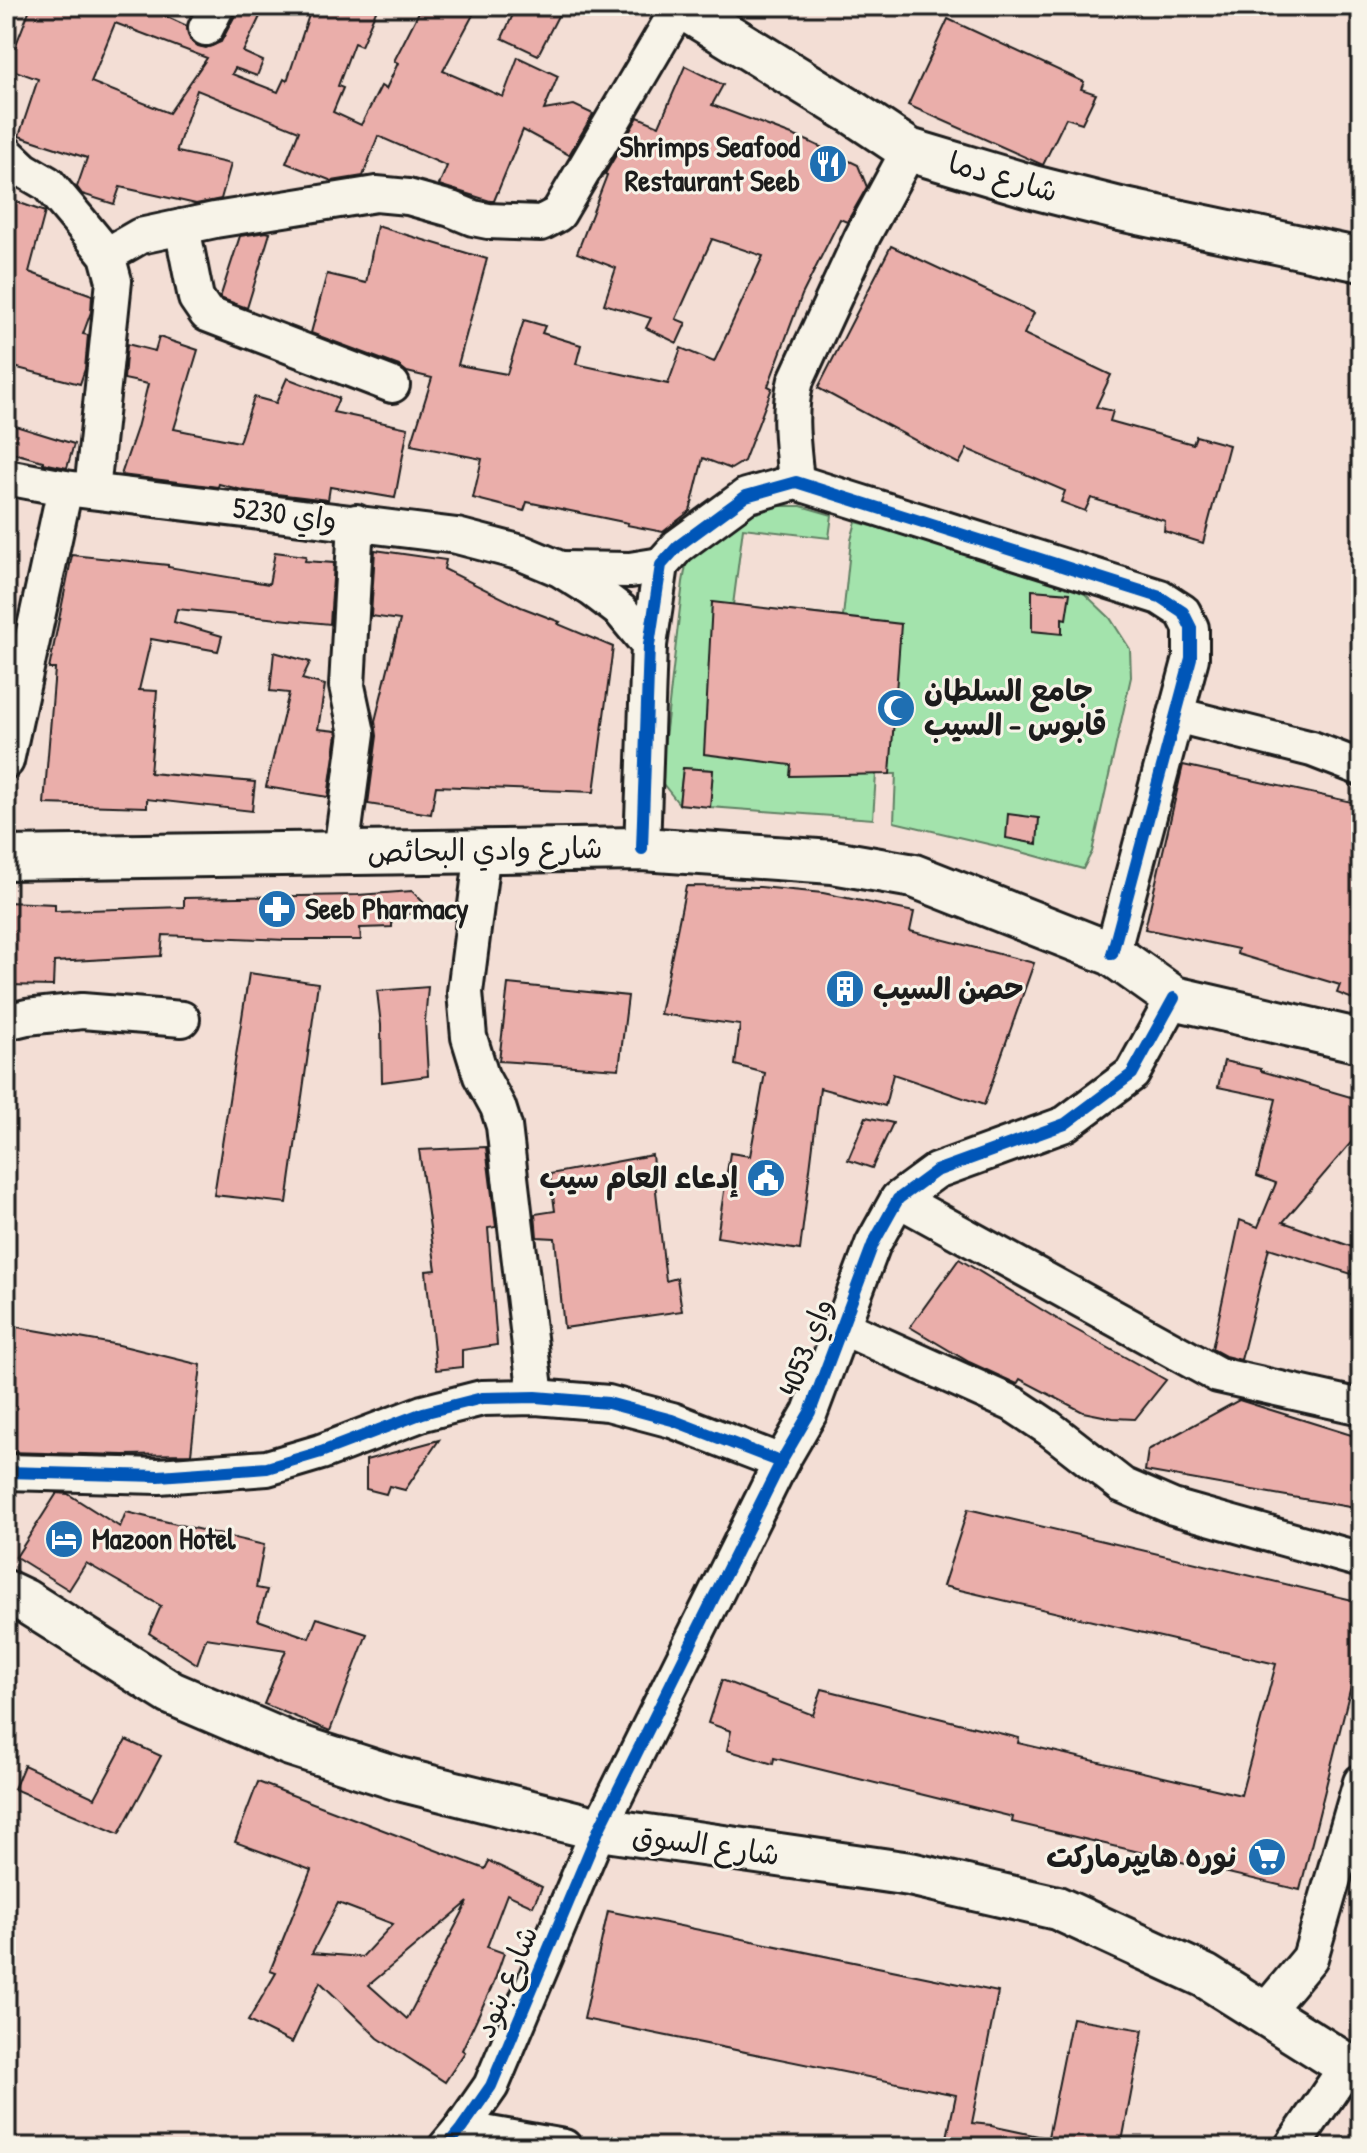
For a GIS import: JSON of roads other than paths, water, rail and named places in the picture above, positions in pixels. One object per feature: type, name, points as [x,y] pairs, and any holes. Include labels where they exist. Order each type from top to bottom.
[{"type":"main road","name":"شارع دما","points":[[680,6],[909,150],[1120,209],[1361,260]]},
{"type":"main road","name":"شارع وادي البحائص","points":[[6,858],[642,849],[833,862],[914,876],[1112,954],[1174,998],[1361,1041]]},
{"type":"main road","name":"شارع السوق","points":[[6,1592],[171,1693],[290,1744],[399,1779],[599,1829],[910,1874],[1057,1908],[1205,1976],[1354,2070]]},
{"type":"street","points":[[107,255],[140,236],[376,194],[408,197],[488,221],[541,223],[558,214],[680,6]]},
{"type":"street","points":[[796,482],[790,422],[791,398],[796,380],[862,237],[909,150]]},
{"type":"street","points":[[6,153],[24,170],[48,184],[107,255],[114,281],[78,489],[19,641],[6,761]]},
{"type":"street","points":[[182,227],[196,298],[207,314],[392,385]]},
{"type":"street","name":"واي 5230","points":[[6,477],[78,489],[457,536],[522,553],[560,569],[621,611],[649,645]]},
{"type":"street","points":[[642,849],[649,645],[661,565],[678,546],[746,496],[796,482],[1160,597],[1183,612],[1191,628],[1191,658],[1112,954]]},
{"type":"street","points":[[341,852],[357,733],[347,686],[356,522]]},
{"type":"street","name":"واي 5230","points":[[560,569],[630,570],[661,565]]},
{"type":"street","points":[[1176,715],[1312,749],[1361,768]]},
{"type":"street","points":[[483,850],[465,992],[466,1007],[469,1037],[481,1076],[498,1107],[504,1126],[536,1397]]},
{"type":"street","name":"واي 4053","points":[[599,1829],[781,1462],[810,1412],[873,1244],[898,1199],[936,1171],[1065,1124],[1132,1074],[1174,998]]},
{"type":"street","points":[[6,1022],[82,1011],[182,1019]]},
{"type":"street","points":[[898,1199],[1218,1375],[1361,1407]]},
{"type":"street","points":[[842,1327],[1013,1404],[1122,1485],[1173,1507],[1361,1560]]},
{"type":"street","points":[[6,1472],[159,1476],[267,1468],[321,1452],[423,1413],[482,1398],[536,1397],[608,1403],[672,1420],[781,1462]]},
{"type":"street","points":[[1264,2013],[1310,1958],[1361,1782]]},
{"type":"street","name":"شارع بنود","points":[[453,2138],[491,2086],[599,1829]]},
{"type":"street","points":[[1292,2147],[1354,2070]]},
{"type":"street","points":[[453,2138],[546,2146]]},
{"type":"place","name":"Shrimps Seafood Restaurant Seeb","points":[[828,164]]},
{"type":"place","name":"جامع السلطان قابوس - السيب","points":[[896,708]]},
{"type":"place","name":"Seeb Pharmacy","points":[[277,909]]},
{"type":"place","name":"حصن السيب","points":[[845,989]]},
{"type":"place","name":"إدعاء العام سيب","points":[[766,1178]]},
{"type":"place","name":"Mazoon Hotel","points":[[64,1539]]},
{"type":"place","name":"نوره هايپرماركت","points":[[1267,1857]]}]
